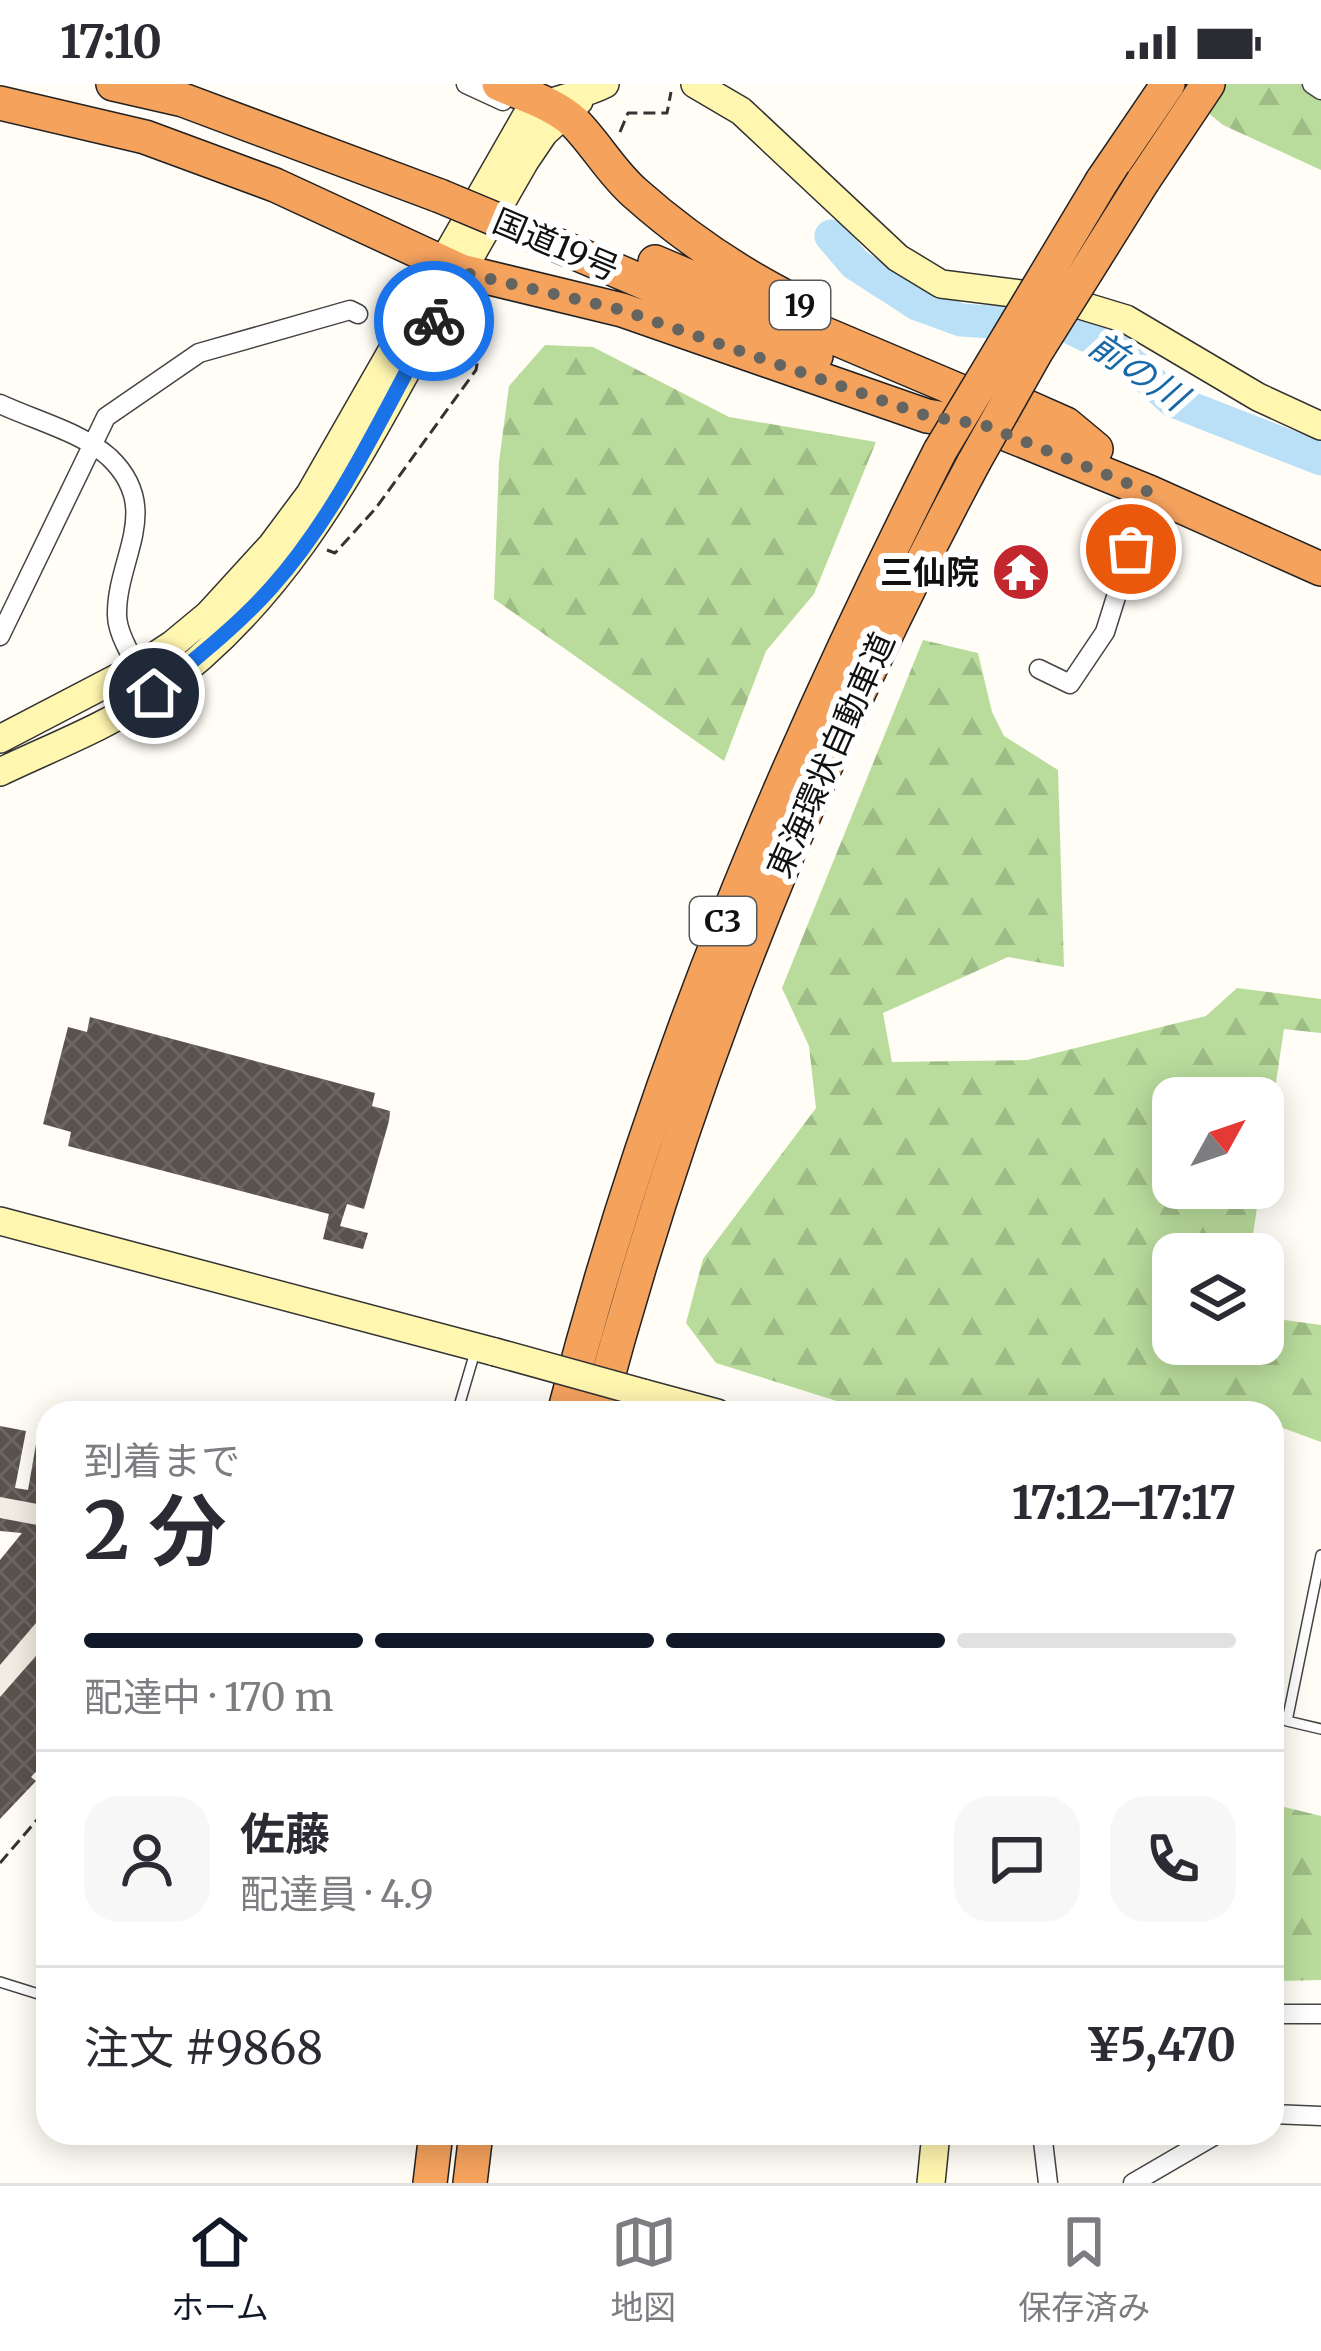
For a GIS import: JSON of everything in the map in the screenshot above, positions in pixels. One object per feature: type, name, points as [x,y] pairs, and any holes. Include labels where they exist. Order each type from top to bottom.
[{"type":"highway","name":"国道19号","points":[[113,84],[183,100],[444,187],[1321,543]]},
{"type":"highway","name":"国道19号","points":[[204,84],[330,128],[444,187]]},
{"type":"highway","name":"19","points":[[499,84],[565,102],[631,190],[738,271],[814,312],[1066,424],[1096,448]]},
{"type":"highway","name":"東海環状自動車道","points":[[567,1401],[628,1186],[719,930],[856,616],[940,452],[1102,181],[1168,84]]},
{"type":"highway","name":"東海環状自動車道","points":[[601,1401],[662,1190],[748,948],[811,791],[974,462],[1036,352],[1208,84]]},
{"type":"highway","name":"19","points":[[0,103],[145,137],[275,184],[450,267],[622,310],[927,416],[984,425]]},
{"type":"highway","name":"国道19号","points":[[527,221],[1321,569]]},
{"type":"highway","points":[[430,2183],[435,2145]]},
{"type":"highway","points":[[470,2183],[475,2145]]},
{"type":"main road","points":[[695,84],[741,111],[898,258],[941,284],[1060,299],[1126,319],[1258,397],[1321,426]]},
{"type":"main road","points":[[0,739],[138,668],[208,615],[310,494],[450,267],[565,102]]},
{"type":"main road","points":[[0,772],[100,726],[154,693],[233,628],[295,557],[349,475],[450,267]]},
{"type":"main road","points":[[0,1221],[673,1401]]},
{"type":"main road","points":[[931,2183],[935,2145]]},
{"type":"street","points":[[466,84],[565,102]]},
{"type":"street","points":[[1312,84],[1321,89]]},
{"type":"street","points":[[0,636],[106,417],[199,353],[350,310],[358,314]]},
{"type":"street","points":[[0,404],[90,445],[122,474],[137,517],[116,621],[154,693]]},
{"type":"street","points":[[1039,669],[1070,684],[1105,632],[1149,492]]},
{"type":"street","points":[[1284,2014],[1321,2014]]},
{"type":"street","points":[[1284,2114],[1321,2116]]},
{"type":"street","points":[[1043,2145],[1048,2183]]},
{"type":"street","points":[[1133,2183],[1198,2145]]},
{"type":"lane","points":[[463,1401],[486,1350]]},
{"type":"lane","points":[[1321,1555],[1287,1721],[1321,1729]]},
{"type":"lane","points":[[0,1982],[36,1993]]},
{"type":"path","points":[[616,141],[628,113],[667,112],[673,84]]},
{"type":"path","points":[[322,548],[335,554],[376,508],[476,370],[474,358],[461,348]]},
{"type":"path","points":[[0,1864],[36,1821]]},
{"type":"green space","points":[[1173,84],[1321,84],[1321,170],[1223,125]]},
{"type":"green space","points":[[545,345],[593,347],[729,417],[876,442],[814,594],[766,651],[724,761],[494,599],[499,462],[509,386]]},
{"type":"green space","points":[[923,640],[978,653],[992,712],[1004,736],[1058,770],[1064,967],[1008,957],[883,1013],[892,1062],[1027,1060],[1206,1016],[1237,988],[1321,999],[1321,1033],[1284,1029],[1277,1077],[1152,1077],[1152,1209],[1257,1209],[1253,1233],[1152,1233],[1152,1365],[1284,1365],[1284,1320],[1321,1325],[1321,1442],[1284,1428],[1284,1401],[837,1401],[716,1363],[686,1323],[703,1259],[816,1108],[809,1046],[782,988]]},
{"type":"green space","points":[[1284,1807],[1321,1816],[1321,1980],[1284,1981]]},
{"type":"shaded area","points":[[0,1497],[36,1504],[36,1525],[0,1518]]},
{"type":"shaded area","points":[[36,1623],[36,1656],[0,1697],[0,1665]]},
{"type":"building","points":[[90,1017],[375,1093],[372,1106],[390,1111],[389,1121],[364,1209],[347,1204],[340,1226],[368,1233],[363,1249],[323,1239],[329,1214],[68,1146],[71,1132],[43,1124],[68,1027],[87,1032]]},
{"type":"building","points":[[0,1426],[26,1431],[15,1488],[28,1490],[36,1444],[36,1504],[0,1497]]},
{"type":"building","points":[[0,1518],[36,1525],[36,1623],[0,1665],[0,1560],[22,1533],[0,1531]]},
{"type":"building","points":[[36,1656],[36,1772],[31,1777],[36,1781],[0,1819],[0,1697]]},
{"type":"waterway","name":"前の川","points":[[831,236],[855,264],[917,304],[961,320],[1069,327],[1115,349],[1173,401],[1321,459]]},
{"type":"way so far","points":[[434,321],[461,272],[520,283],[622,310],[927,416],[984,425],[1149,492],[1131,549]]},
{"type":"place","name":"三仙院","points":[[1021,572]]},
{"type":"route","points":[[154,693],[233,628],[295,557],[349,475],[434,321]]}]
